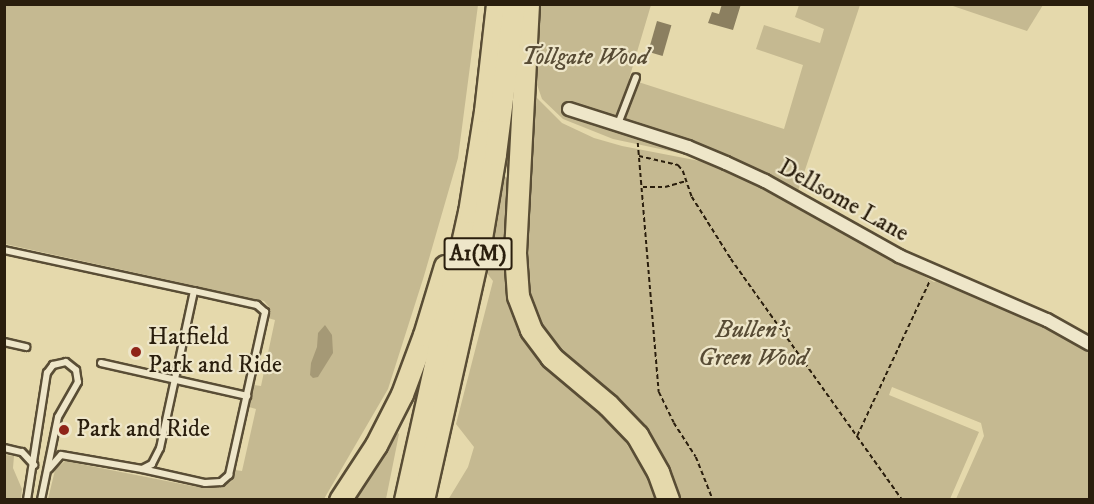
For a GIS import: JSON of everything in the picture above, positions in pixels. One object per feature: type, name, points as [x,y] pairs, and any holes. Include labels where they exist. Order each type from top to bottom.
[{"type":"highway","name":"A1(M)","points":[[405,500],[453,294],[485,111],[497,4]]},
{"type":"highway","name":"A1(M)","points":[[423,500],[479,250],[495,154],[514,4]]},
{"type":"highway","name":"A1(M)","points":[[528,4],[515,253],[518,296],[531,330],[551,357],[608,405],[637,435],[658,472],[668,500]]},
{"type":"highway","name":"A1(M)","points":[[340,500],[386,425],[402,394],[421,345],[442,279],[464,173],[485,111]]},
{"type":"street","name":"Dellsome Lane","points":[[569,109],[688,147],[765,181],[933,273],[1008,302],[1089,344]]},
{"type":"lane","points":[[618,124],[636,77]]},
{"type":"lane","points":[[4,250],[195,291],[263,309],[265,315],[230,471],[225,480],[199,482],[142,469],[61,455],[49,469]]},
{"type":"lane","points":[[142,469],[152,464],[158,453],[195,291]]},
{"type":"lane","points":[[4,342],[26,347]]},
{"type":"lane","points":[[27,500],[35,466],[35,441],[48,373],[53,365],[66,362],[76,370],[78,382],[58,417],[41,500]]},
{"type":"lane","points":[[101,363],[247,396]]},
{"type":"lane","points":[[4,448],[22,452],[35,466]]},
{"type":"path","points":[[637,130],[659,392],[674,423],[696,457],[714,500]]},
{"type":"path","points":[[639,156],[678,165],[692,197],[731,259],[902,500]]},
{"type":"path","points":[[642,188],[665,187],[686,181]]},
{"type":"path","points":[[856,437],[933,273]]},
{"type":"green space","points":[[4,5],[478,5],[458,158],[424,276],[388,389],[324,499],[48,499],[55,470],[65,461],[197,487],[219,487],[231,482],[235,470],[242,471],[256,409],[249,407],[254,385],[261,386],[275,320],[268,318],[269,307],[264,301],[5,244]]},
{"type":"green space","name":"Tollgate Wood","points":[[540,5],[651,5],[629,79],[784,129],[803,65],[756,49],[764,25],[820,43],[824,29],[795,17],[799,5],[860,5],[798,191],[731,164],[613,139],[563,119],[542,99],[535,79]]},
{"type":"green space","points":[[950,5],[1043,5],[1027,31]]},
{"type":"green space","name":"Bullen's Green Wood","points":[[531,92],[562,123],[594,138],[622,146],[710,163],[764,187],[934,282],[939,280],[1056,329],[1089,349],[1089,499],[956,499],[984,436],[981,423],[892,387],[889,395],[979,432],[950,499],[673,499],[655,450],[610,392],[559,358],[533,321],[522,284]]},
{"type":"green space","points":[[504,176],[509,179],[508,259],[512,310],[534,347],[626,431],[624,440],[655,489],[656,499],[448,500],[468,467],[474,447],[456,424],[493,281],[486,272]]},
{"type":"green space","points":[[391,427],[399,434],[386,499],[346,500]]},
{"type":"green space","points":[[5,455],[14,456],[13,468],[22,489],[21,499],[5,499]]},
{"type":"shaded area","points":[[325,325],[332,335],[333,353],[318,377],[313,378],[310,375],[311,363],[317,347],[318,333]]},
{"type":"building","points":[[722,4],[741,4],[733,30],[708,23],[712,12],[719,14]]},
{"type":"building","points":[[657,21],[671,25],[663,56],[648,52]]},
{"type":"place","name":"Hatfield Park and Ride","points":[[136,352]]},
{"type":"place","name":"Park and Ride","points":[[64,430]]}]
